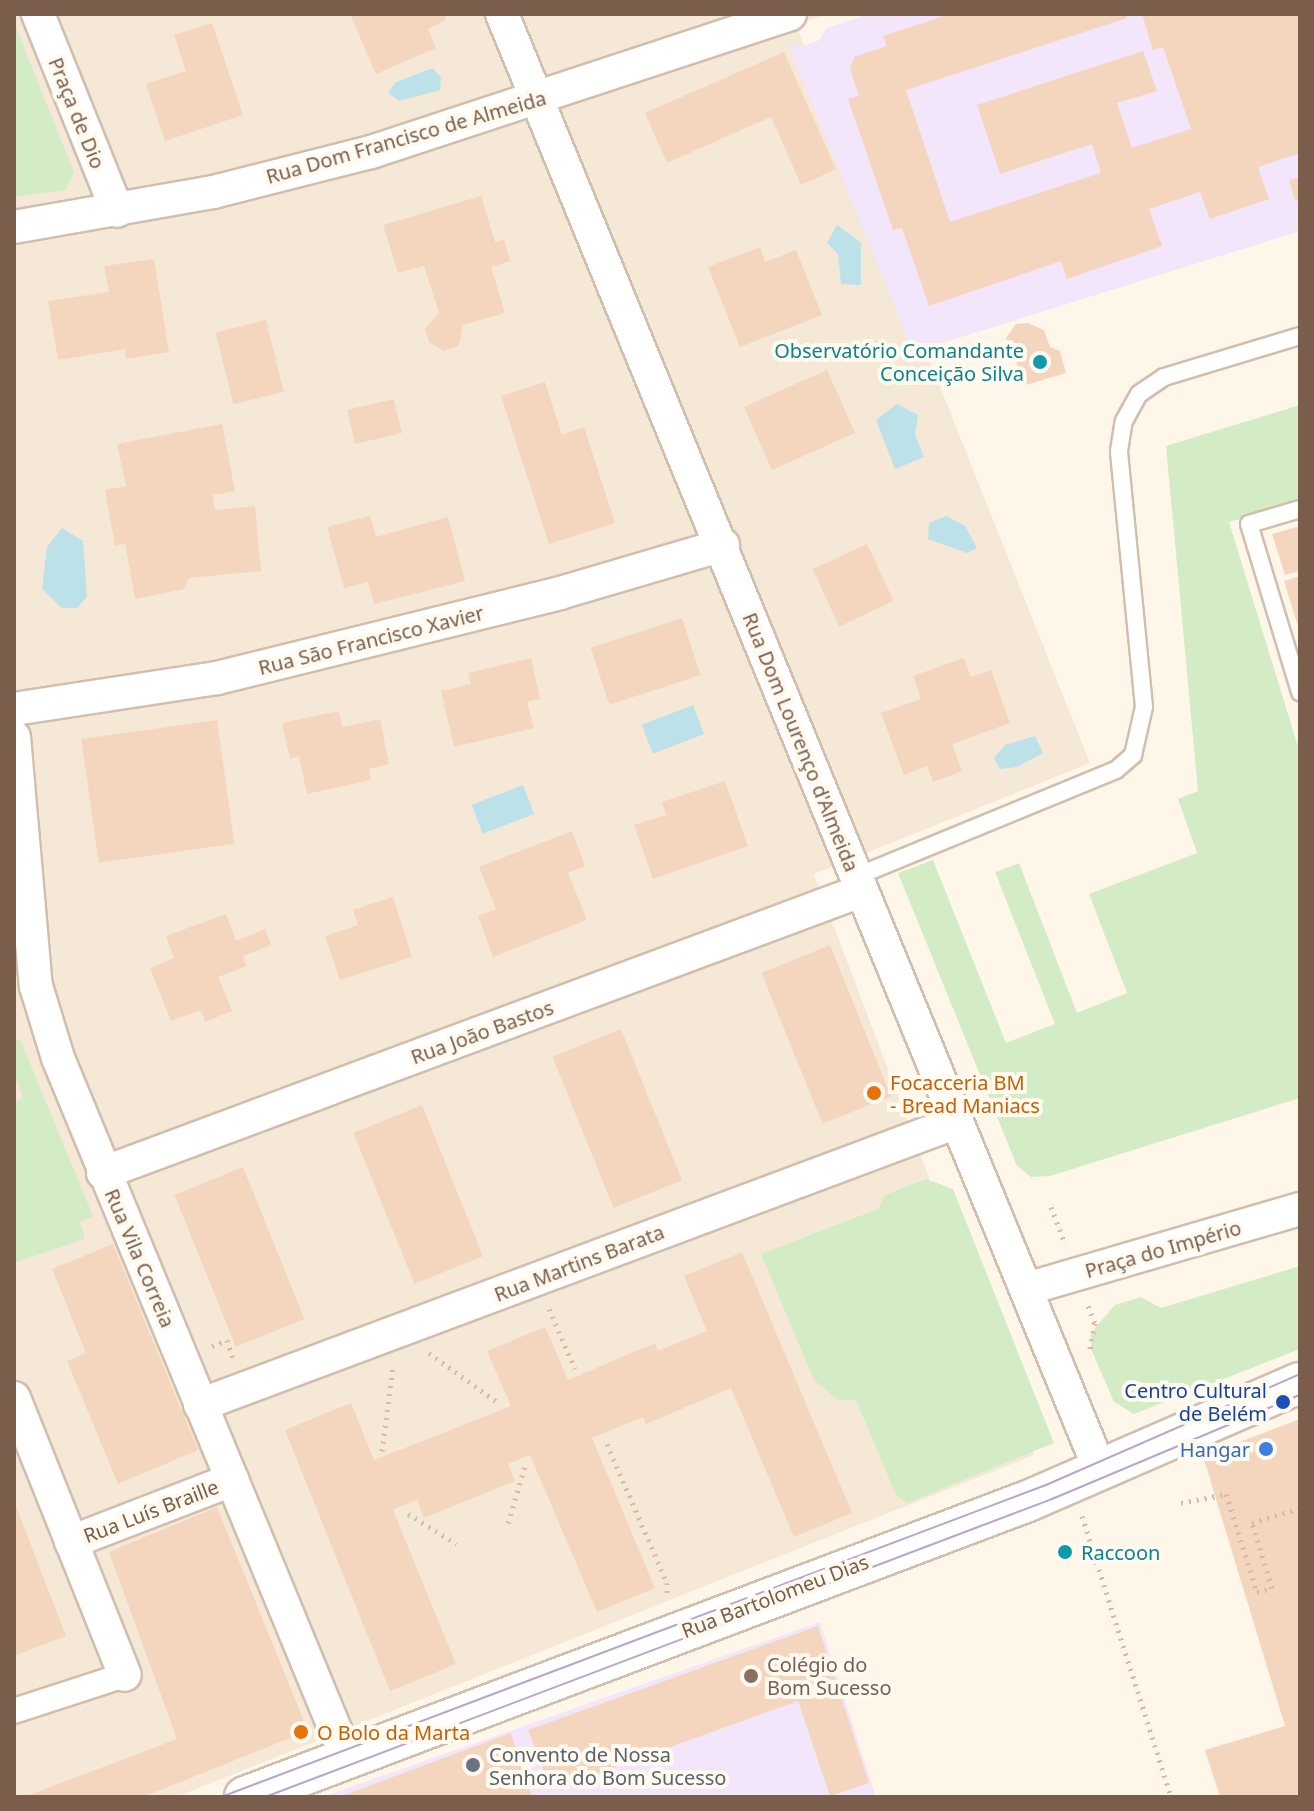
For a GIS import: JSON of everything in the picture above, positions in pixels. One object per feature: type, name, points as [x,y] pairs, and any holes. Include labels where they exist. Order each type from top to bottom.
[{"type":"street","name":"Praça de Dio","points":[[38,14],[117,211]]},
{"type":"street","name":"Rua Dom Lourenço d'Almeida","points":[[502,14],[723,545],[858,884],[1100,1470]]},
{"type":"street","name":"Rua Dom Francisco de Almeida","points":[[14,227],[117,211],[371,152],[790,14]]},
{"type":"street","name":"Rua São Francisco Xavier","points":[[14,709],[217,678],[560,593],[723,545]]},
{"type":"street","name":"Rua Vila Correia","points":[[14,737],[36,986],[58,1058],[347,1758]]},
{"type":"street","name":"Rua João Bastos","points":[[103,1173],[858,884]]},
{"type":"street","name":"Rua Martins Barata","points":[[200,1405],[957,1122]]},
{"type":"street","name":"Praça do Império","points":[[1026,1289],[1300,1209]]},
{"type":"street","name":"Rua Bartolomeu Dias","points":[[245,1797],[1049,1492],[1300,1383]]},
{"type":"street","name":"Rua Luís Braille","points":[[14,1398],[125,1675]]},
{"type":"street","name":"Rua Luís Braille","points":[[71,1542],[232,1480]]},
{"type":"street","points":[[14,1711],[125,1675]]},
{"type":"lane","points":[[858,884],[1116,770],[1133,755],[1144,707],[1119,451],[1124,421],[1139,394],[1164,377],[1300,336]]},
{"type":"lane","points":[[1300,509],[1249,524],[1300,692]]},
{"type":"path","points":[[1051,1207],[1095,1323],[1089,1351],[1093,1364]]},
{"type":"path","points":[[536,1279],[575,1369]]},
{"type":"path","points":[[382,1451],[397,1331],[500,1404]]},
{"type":"path","points":[[607,1444],[667,1583],[680,1633]]},
{"type":"path","points":[[508,1523],[525,1466]]},
{"type":"path","points":[[1049,1492],[1055,1507],[1076,1500],[1171,1797]]},
{"type":"path","points":[[1181,1503],[1226,1494],[1257,1592],[1272,1588],[1252,1523],[1300,1508]]},
{"type":"path","points":[[408,1514],[457,1544]]},
{"type":"shaded area","points":[[14,14],[826,14],[796,25],[1090,763],[814,874],[1034,1455],[176,1797],[14,1797]]},
{"type":"shaded area","points":[[870,14],[1300,14],[1300,231],[913,352],[787,42],[798,47],[818,41],[827,28]]},
{"type":"shaded area","name":"Colégio do Bom Sucesso","points":[[820,1622],[876,1797],[322,1797]]},
{"type":"green space","points":[[14,22],[74,172],[66,190],[14,197]]},
{"type":"green space","points":[[1300,405],[1300,500],[1229,522],[1300,753],[1300,1098],[1050,1176],[1031,1177],[1017,1166],[898,873],[933,860],[1006,1043],[1055,1024],[995,872],[1019,863],[1077,1013],[1127,993],[1089,894],[1197,853],[1178,799],[1198,791],[1166,446]]},
{"type":"green space","points":[[20,1039],[93,1216],[80,1222],[85,1239],[14,1263],[14,1102],[23,1098],[14,1071],[14,1041]]},
{"type":"green space","points":[[926,1179],[953,1189],[1054,1443],[907,1503],[896,1495],[856,1400],[838,1400],[814,1380],[761,1254],[878,1209],[885,1195]]},
{"type":"green space","points":[[1300,1266],[1300,1349],[1134,1414],[1114,1402],[1091,1349],[1091,1333],[1115,1305],[1141,1297],[1161,1308]]},
{"type":"water","points":[[433,68],[441,78],[440,90],[399,101],[388,93],[396,82]]},
{"type":"water","points":[[837,225],[861,243],[861,285],[841,284],[838,254],[827,243]]},
{"type":"water","points":[[897,404],[918,415],[915,435],[924,457],[895,469],[876,420]]},
{"type":"water","points":[[946,516],[965,526],[977,548],[967,553],[928,539],[929,523]]},
{"type":"water","points":[[62,528],[83,541],[87,597],[77,608],[62,608],[42,589],[47,547]]},
{"type":"water","points":[[693,705],[704,734],[653,754],[642,725]]},
{"type":"water","points":[[1035,736],[1043,753],[1017,767],[1000,769],[994,758],[1005,745]]},
{"type":"water","points":[[523,785],[534,814],[483,834],[472,805]]},
{"type":"building","points":[[350,14],[444,14],[446,20],[428,29],[436,48],[376,74]]},
{"type":"building","points":[[950,14],[1126,14],[1127,18],[906,90],[950,222],[1101,173],[1092,144],[1000,174],[977,105],[1143,51],[1157,91],[1117,103],[1132,148],[1191,129],[1163,47],[1153,50],[1142,14],[1300,14],[1300,153],[1258,167],[1269,199],[1210,219],[1200,192],[1149,209],[1162,246],[1067,279],[1061,261],[929,306],[902,228],[893,230],[848,99],[859,96],[850,69],[854,57],[887,46],[883,36]]},
{"type":"building","points":[[212,23],[243,115],[165,141],[146,84],[186,71],[174,35]]},
{"type":"building","points":[[784,52],[836,169],[801,185],[771,117],[667,163],[645,113]]},
{"type":"building","points":[[1300,177],[1300,200],[1295,201],[1289,180]]},
{"type":"building","points":[[481,196],[495,242],[504,239],[510,261],[491,267],[505,313],[463,325],[459,346],[444,351],[429,342],[425,329],[439,313],[424,266],[398,273],[383,225]]},
{"type":"building","points":[[760,247],[765,262],[796,250],[822,315],[740,347],[708,267]]},
{"type":"building","points":[[154,259],[169,352],[126,359],[125,349],[58,360],[48,301],[109,292],[104,266]]},
{"type":"building","points":[[266,320],[284,392],[233,404],[216,333]]},
{"type":"building","name":"Observatório Comandante Conceição Silva","points":[[1028,323],[1044,330],[1050,347],[1060,351],[1066,373],[1026,385],[1006,338],[1016,324]]},
{"type":"building","points":[[827,370],[855,433],[772,470],[744,407]]},
{"type":"building","points":[[545,382],[562,435],[584,427],[615,523],[549,544],[501,396]]},
{"type":"building","points":[[394,399],[402,433],[355,444],[347,410]]},
{"type":"building","points":[[222,424],[235,491],[213,495],[215,510],[255,506],[261,571],[189,578],[184,589],[135,599],[125,543],[115,546],[105,490],[126,486],[117,444]]},
{"type":"building","points":[[370,516],[376,537],[448,517],[465,581],[374,604],[368,582],[344,588],[327,527]]},
{"type":"building","points":[[1300,526],[1300,571],[1285,575],[1272,534]]},
{"type":"building","points":[[867,544],[894,601],[839,626],[813,569]]},
{"type":"building","points":[[1300,576],[1300,630],[1299,630],[1284,581]]},
{"type":"building","points":[[682,618],[701,675],[609,705],[591,648]]},
{"type":"building","points":[[531,658],[540,699],[527,702],[534,728],[454,747],[441,691],[471,684],[468,673]]},
{"type":"building","points":[[964,658],[971,677],[991,670],[1010,723],[952,744],[962,771],[933,782],[927,766],[904,775],[881,713],[921,699],[913,676]]},
{"type":"building","points":[[339,711],[342,727],[380,719],[389,764],[369,769],[371,780],[307,794],[299,756],[290,759],[282,723]]},
{"type":"building","points":[[217,720],[234,844],[99,863],[81,739]]},
{"type":"building","points":[[725,781],[748,846],[653,879],[634,825],[666,815],[662,802]]},
{"type":"building","points":[[572,831],[585,866],[568,873],[587,920],[493,957],[478,916],[496,909],[479,867]]},
{"type":"building","points":[[393,897],[412,957],[340,980],[325,936],[358,925],[353,910]]},
{"type":"building","points":[[226,914],[236,941],[265,929],[271,945],[243,956],[247,966],[218,977],[232,1011],[205,1022],[201,1010],[171,1021],[150,968],[174,958],[166,936]]},
{"type":"building","points":[[830,945],[891,1096],[822,1124],[761,973]]},
{"type":"building","points":[[621,1029],[682,1180],[613,1208],[552,1057]]},
{"type":"building","points":[[422,1105],[483,1256],[414,1284],[353,1133]]},
{"type":"building","points":[[243,1167],[304,1319],[236,1347],[174,1195]]},
{"type":"building","points":[[113,1244],[198,1450],[118,1484],[67,1361],[86,1353],[52,1269]]},
{"type":"building","points":[[742,1252],[852,1513],[794,1537],[731,1388],[646,1424],[643,1417],[592,1438],[655,1588],[597,1612],[530,1455],[508,1464],[515,1481],[424,1518],[417,1500],[393,1510],[456,1664],[390,1691],[285,1430],[351,1403],[374,1460],[511,1406],[487,1351],[545,1327],[568,1380],[655,1343],[658,1351],[707,1331],[684,1276]]},
{"type":"building","points":[[1300,1419],[1300,1797],[1220,1797],[1205,1750],[1285,1726],[1203,1456]]},
{"type":"building","points":[[14,1501],[66,1636],[14,1656]]},
{"type":"building","points":[[217,1507],[308,1731],[143,1797],[24,1797],[177,1739],[109,1552]]},
{"type":"building","points":[[818,1626],[869,1783],[830,1796],[798,1701],[551,1790],[528,1730]]},
{"type":"building","name":"Convento de Nossa Senhora do Bom Sucesso","points":[[511,1733],[532,1797],[339,1797]]},
{"type":"tram line","points":[[221,1797],[1046,1485],[1300,1374]]},
{"type":"tram line","points":[[265,1797],[1052,1499],[1300,1395]]},
{"type":"place","name":"Observatório Comandante Conceição Silva","points":[[1040,362]]},
{"type":"place","name":"Focacceria BM - Bread Maniacs","points":[[874,1093]]},
{"type":"place","name":"Centro Cultural de Belém","points":[[1283,1402]]},
{"type":"place","name":"Hangar","points":[[1266,1449]]},
{"type":"place","name":"Raccoon","points":[[1065,1552]]},
{"type":"place","name":"Colégio do Bom Sucesso","points":[[751,1676]]},
{"type":"place","name":"O Bolo da Marta","points":[[301,1732]]},
{"type":"place","name":"Convento de Nossa Senhora do Bom Sucesso","points":[[473,1765]]}]
